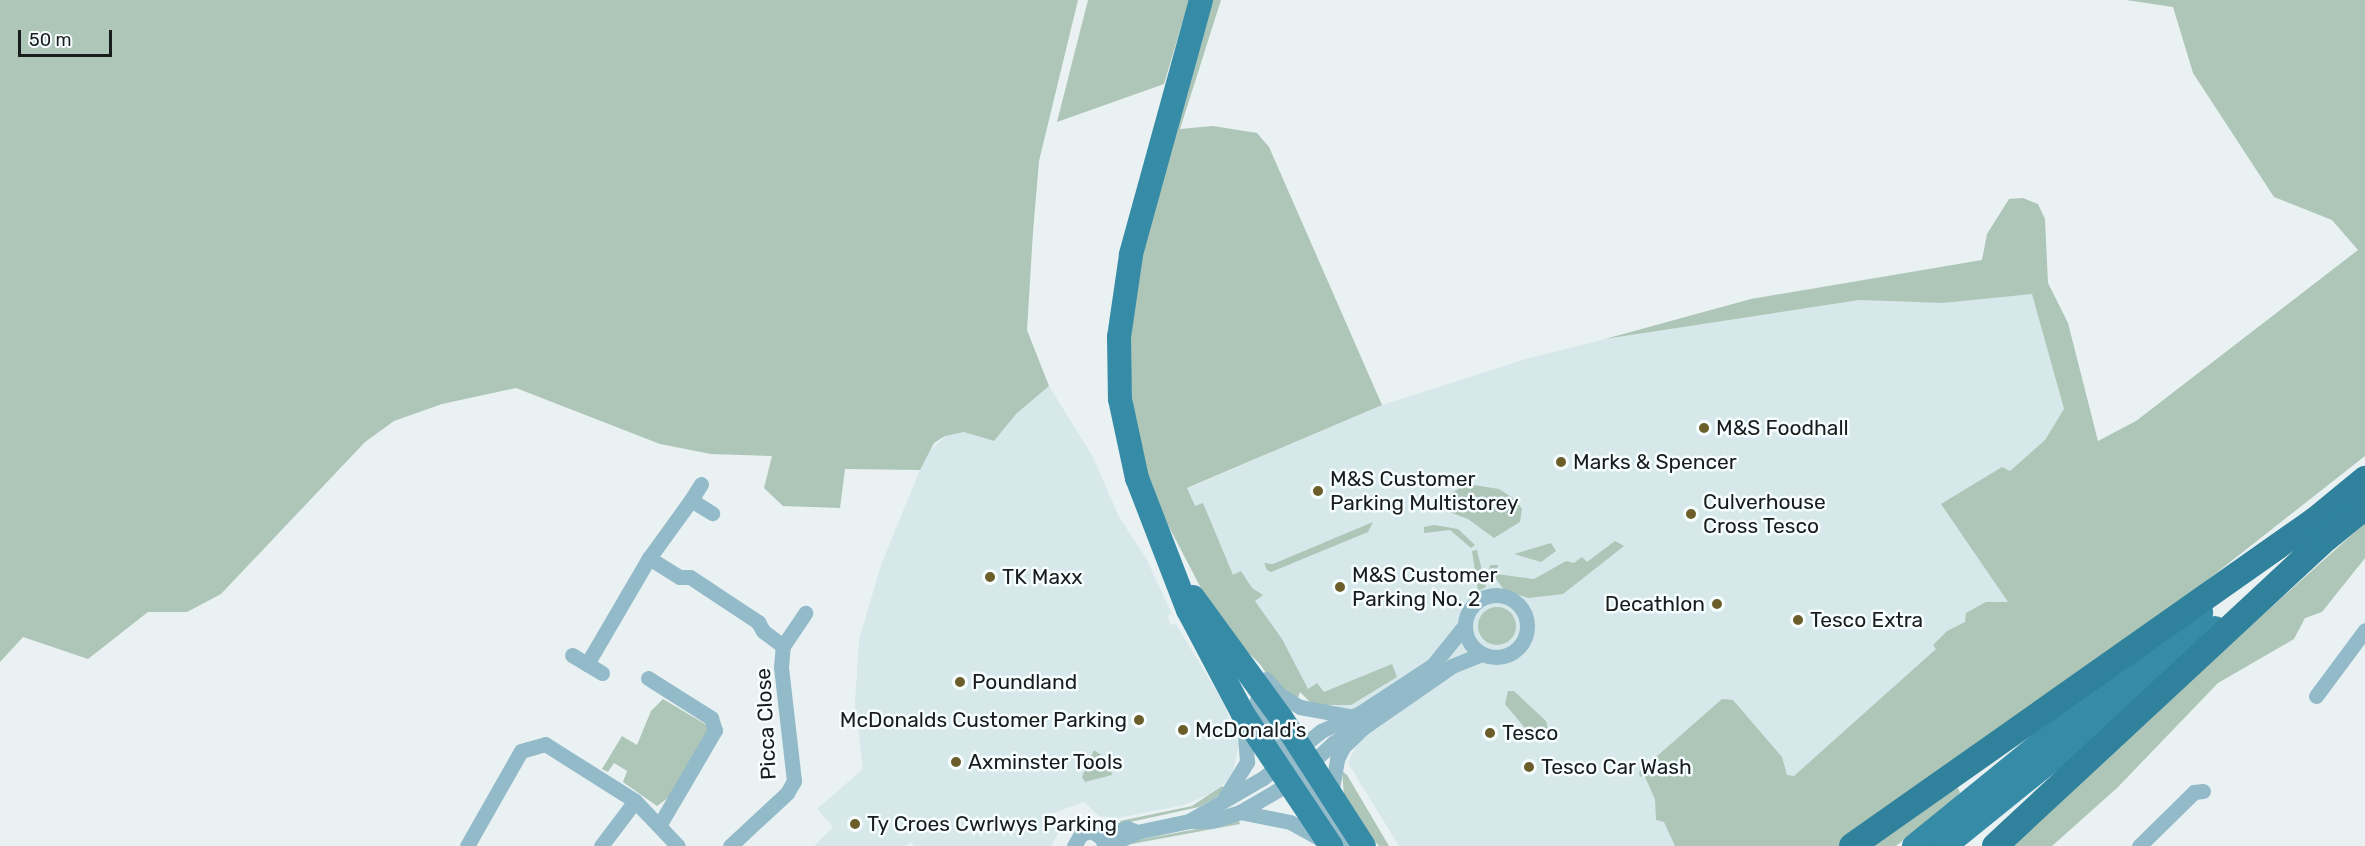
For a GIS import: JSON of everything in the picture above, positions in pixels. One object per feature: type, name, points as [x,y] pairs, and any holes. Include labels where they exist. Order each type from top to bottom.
[{"type":"highway","points":[[1995,846],[2321,529],[2365,479]]},
{"type":"highway","points":[[1852,846],[2321,529],[2365,507]]},
{"type":"main road","points":[[1201,0],[1140,215],[1119,338],[1120,399],[1131,453],[1188,610],[1243,714],[1294,765],[1331,794],[1364,846]]},
{"type":"main road","points":[[1914,846],[2321,529]]},
{"type":"main road","points":[[1945,846],[2321,529]]},
{"type":"main road","points":[[1180,584],[1201,605],[1232,647],[1336,846]]},
{"type":"street","points":[[588,664],[649,558],[701,484]]},
{"type":"street","points":[[691,500],[712,513]]},
{"type":"street","name":"Picca Close","points":[[649,558],[680,577],[690,577],[758,621],[763,631],[783,646]]},
{"type":"street","points":[[1074,846],[1081,834],[1091,831],[1104,843],[1127,828],[1137,832],[1190,821],[1211,821],[1240,812],[1294,765],[1329,726],[1353,716],[1438,660],[1465,625],[1474,604],[1491,595],[1511,598],[1525,612],[1527,633],[1515,651],[1496,658],[1482,654],[1469,642],[1465,625]]},
{"type":"street","points":[[1201,605],[1220,646],[1294,765]]},
{"type":"street","name":"Picca Close","points":[[730,846],[787,793],[794,781],[782,681],[783,646],[805,613]]},
{"type":"street","points":[[2316,696],[2365,630]]},
{"type":"street","points":[[1232,647],[1256,666],[1271,687],[1289,702],[1306,710],[1353,716]]},
{"type":"street","points":[[1331,794],[1337,759],[1343,747],[1364,728],[1452,666],[1482,654]]},
{"type":"street","points":[[572,655],[602,673]]},
{"type":"street","points":[[648,678],[711,718],[715,730],[659,826]]},
{"type":"street","points":[[1218,806],[1233,788],[1247,762],[1243,714]]},
{"type":"street","points":[[1190,821],[1294,765],[1356,728],[1364,728]]},
{"type":"street","points":[[467,846],[521,751],[536,745],[553,747],[635,801],[659,826],[669,841],[678,846]]},
{"type":"street","points":[[2139,846],[2194,792],[2203,791]]},
{"type":"street","points":[[601,846],[635,801]]},
{"type":"street","points":[[1240,812],[1290,822],[1336,846]]},
{"type":"shaded area","points":[[2032,293],[2064,409],[2045,440],[2010,471],[2008,602],[1798,846],[1399,846],[1348,763],[1355,748],[1337,706],[1294,686],[1168,497],[1382,405],[1529,358],[1605,339],[1859,300],[1943,303]]},
{"type":"shaded area","points":[[1049,386],[1093,457],[1119,517],[1146,558],[1172,614],[1167,616],[1171,625],[1176,624],[1223,702],[1239,745],[1233,771],[1226,782],[1208,795],[1184,805],[1118,818],[1099,816],[1084,802],[1053,813],[1058,833],[1051,846],[914,846],[911,842],[905,846],[814,846],[833,827],[817,809],[863,769],[855,704],[859,640],[881,565],[926,455],[945,436],[964,432],[994,441],[1016,414]]},
{"type":"green space","points":[[0,0],[1078,0],[1039,161],[1033,232],[1027,330],[1049,386],[1016,414],[994,441],[964,432],[945,436],[934,443],[920,470],[845,469],[840,508],[783,506],[764,488],[772,456],[711,454],[660,444],[516,388],[442,404],[394,421],[365,442],[221,594],[187,612],[148,612],[88,659],[23,637],[0,662]]},
{"type":"green space","points":[[1088,0],[1189,0],[1164,84],[1057,122]]},
{"type":"green space","points":[[1208,0],[1221,0],[1180,129],[1213,126],[1257,133],[1269,147],[1382,405],[1187,488],[1195,506],[1203,503],[1233,575],[1241,571],[1252,588],[1263,595],[1255,601],[1282,639],[1308,689],[1317,683],[1324,692],[1392,664],[1397,677],[1351,705],[1313,705],[1300,692],[1296,702],[1276,687],[1259,663],[1234,639],[1204,594],[1167,523],[1143,461],[1133,409],[1129,351],[1140,261]]},
{"type":"green space","points":[[2126,0],[2365,0],[2365,456],[2192,592],[1839,846],[1675,846],[1664,822],[1656,820],[1655,799],[1644,775],[1640,777],[1639,772],[1722,699],[1733,700],[1782,757],[1787,775],[1794,776],[1936,649],[1933,645],[1947,631],[1965,622],[1966,613],[1986,602],[2008,602],[1941,504],[2002,467],[2010,471],[2045,440],[2064,409],[2032,294],[1943,303],[1859,300],[1605,339],[1751,299],[1982,260],[1987,234],[2009,199],[2023,198],[2038,204],[2045,219],[2048,283],[2068,323],[2098,441],[2136,421],[2358,250],[2332,220],[2274,197],[2193,73],[2173,7]]},
{"type":"green space","points":[[1467,484],[1499,489],[1516,500],[1522,509],[1520,522],[1494,538],[1468,519],[1444,510],[1446,496]]},
{"type":"green space","points":[[1373,522],[1368,532],[1271,572],[1267,570],[1264,563],[1273,564]]},
{"type":"green space","points":[[2365,523],[2365,558],[2322,612],[2305,618],[2294,639],[2218,683],[2117,788],[2052,846],[2006,846]]},
{"type":"green space","points":[[1434,525],[1458,529],[1475,545],[1471,548],[1450,530],[1424,533],[1424,527]]},
{"type":"green space","points":[[1615,541],[1624,546],[1563,594],[1528,598],[1504,590],[1489,569],[1490,565],[1498,565],[1497,574],[1534,579],[1566,561],[1574,563],[1582,557],[1587,562]]},
{"type":"green space","points":[[1551,543],[1556,551],[1541,562],[1514,554]]},
{"type":"green space","points":[[1477,550],[1486,587],[1478,591],[1472,551]]},
{"type":"green space","points":[[1497,607],[1511,612],[1516,626],[1511,640],[1497,645],[1483,640],[1478,626],[1483,612]]},
{"type":"green space","points":[[1508,691],[1514,691],[1546,721],[1548,729],[1543,737],[1534,739],[1505,704]]},
{"type":"green space","points":[[663,699],[710,727],[669,797],[657,806],[623,782],[627,771],[614,763],[608,772],[602,769],[622,736],[637,745],[651,711]]},
{"type":"green space","points":[[1094,750],[1110,761],[1112,775],[1085,782],[1082,777]]},
{"type":"green space","points":[[1342,771],[1347,775],[1389,846],[1379,846],[1356,820],[1344,795]]},
{"type":"green space","points":[[1222,786],[1225,789],[1199,807],[1121,824],[1120,821],[1192,806]]},
{"type":"green space","points":[[1957,787],[1960,792],[1957,797],[1896,846],[1867,846]]},
{"type":"green space","points":[[1239,821],[1240,824],[1126,845],[1133,841]]},
{"type":"place","name":"M&S Foodhall","points":[[1704,428]]},
{"type":"place","name":"Marks & Spencer","points":[[1561,462]]},
{"type":"place","name":"M&S Customer Parking Multistorey","points":[[1318,491]]},
{"type":"place","name":"Culverhouse Cross Tesco","points":[[1691,514]]},
{"type":"place","name":"TK Maxx","points":[[990,577]]},
{"type":"place","name":"M&S Customer Parking No. 2","points":[[1340,587]]},
{"type":"place","name":"Decathlon","points":[[1717,604]]},
{"type":"place","name":"Tesco Extra","points":[[1798,620]]},
{"type":"place","name":"Poundland","points":[[960,682]]},
{"type":"place","name":"McDonalds Customer Parking","points":[[1139,720]]},
{"type":"place","name":"McDonald's","points":[[1183,730]]},
{"type":"place","name":"Tesco","points":[[1490,733]]},
{"type":"place","name":"Axminster Tools","points":[[956,762]]},
{"type":"place","name":"Tesco Car Wash","points":[[1529,767]]},
{"type":"place","name":"Ty Croes Cwrlwys Parking","points":[[855,824]]}]
